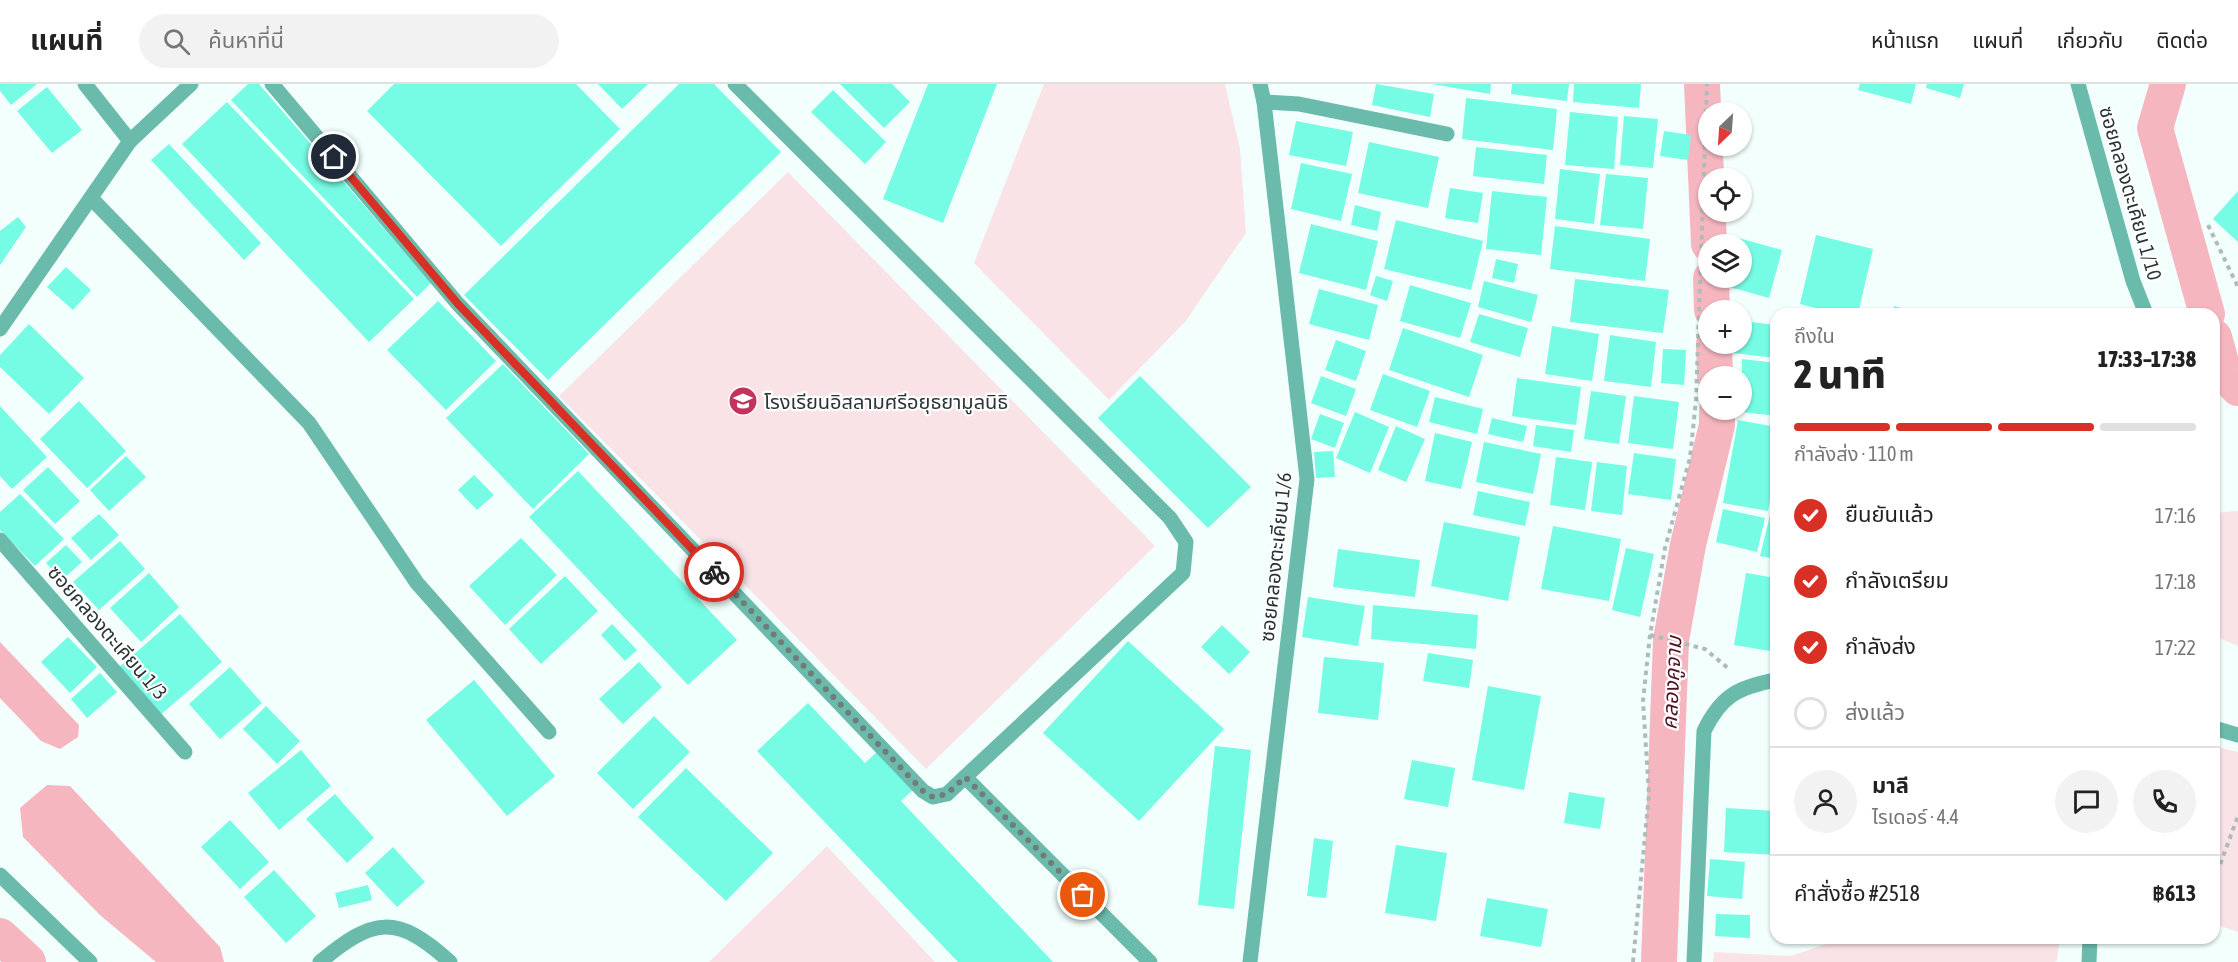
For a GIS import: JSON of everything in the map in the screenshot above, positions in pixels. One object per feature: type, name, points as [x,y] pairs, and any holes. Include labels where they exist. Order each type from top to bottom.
[{"type":"street","points":[[85,84],[130,141]]},
{"type":"street","points":[[0,329],[130,141],[191,84]]},
{"type":"street","points":[[272,84],[458,304],[923,791],[933,797],[947,794],[1183,573],[1186,542],[1170,518],[735,84]]},
{"type":"street","name":"ซอยคลองตะเคียน 1/6","points":[[1254,961],[1307,479],[1264,102],[1260,84]]},
{"type":"street","name":"ซอยคลองตะเคียน 1/10","points":[[2078,84],[2133,281],[2144,308]]},
{"type":"street","points":[[1264,102],[1299,104],[1447,134]]},
{"type":"street","points":[[91,198],[309,423],[417,583],[549,732]]},
{"type":"street","name":"ซอยคลองตะเคียน 1/3","points":[[0,540],[184,752]]},
{"type":"street","points":[[1694,962],[1704,731],[1715,708],[1748,685],[1770,681]]},
{"type":"street","points":[[2220,730],[2238,735]]},
{"type":"street","points":[[965,777],[1150,962]]},
{"type":"street","points":[[0,875],[90,962]]},
{"type":"street","points":[[320,962],[346,941],[368,928],[389,925],[412,934],[450,962]]},
{"type":"street","points":[[2089,962],[2090,944]]},
{"type":"path","points":[[1634,962],[1649,794],[1643,701],[1650,635],[1665,548],[1690,458],[1696,400],[1707,84]]},
{"type":"path","points":[[2208,225],[2238,287]]},
{"type":"path","points":[[1650,635],[1705,649]]},
{"type":"path","points":[[2220,865],[2238,816]]},
{"type":"shaded area","points":[[1044,84],[1225,84],[1240,149],[1246,233],[1185,322],[1109,400],[974,263]]},
{"type":"shaded area","points":[[788,172],[1155,546],[926,769],[559,396]]},
{"type":"shaded area","points":[[2238,511],[2238,646],[2220,638],[2220,512]]},
{"type":"shaded area","points":[[0,642],[79,725],[78,737],[60,749],[41,741],[0,698]]},
{"type":"shaded area","points":[[2220,748],[2238,752],[2238,932],[2220,926]]},
{"type":"shaded area","points":[[47,785],[70,786],[220,947],[224,962],[156,962],[101,916],[23,837],[20,808]]},
{"type":"shaded area","points":[[827,846],[935,962],[709,962]]},
{"type":"shaded area","points":[[1826,944],[2059,944],[2057,961],[2052,962],[1713,962],[1714,952],[1791,956]]},
{"type":"building","points":[[0,84],[37,84],[11,105],[0,91]]},
{"type":"building","points":[[248,84],[259,84],[431,283],[417,297],[231,100]]},
{"type":"building","points":[[394,84],[576,84],[620,129],[501,246],[367,111]]},
{"type":"building","points":[[598,84],[648,84],[622,109]]},
{"type":"building","points":[[679,84],[714,84],[781,152],[548,380],[464,295]]},
{"type":"building","points":[[840,84],[892,84],[910,102],[884,128]]},
{"type":"building","points":[[928,84],[997,84],[943,223],[883,199]]},
{"type":"building","points":[[1376,84],[1434,94],[1430,117],[1372,105]]},
{"type":"building","points":[[1432,84],[1491,84],[1490,94]]},
{"type":"building","points":[[1512,84],[1569,84],[1567,101],[1511,94]]},
{"type":"building","points":[[1574,84],[1641,84],[1639,108],[1573,102]]},
{"type":"building","points":[[1860,84],[1916,84],[1911,104],[1858,90]]},
{"type":"building","points":[[1927,84],[1964,84],[1960,98],[1926,88]]},
{"type":"building","points":[[47,87],[82,130],[52,153],[17,111]]},
{"type":"building","points":[[833,90],[886,142],[865,164],[811,112]]},
{"type":"building","points":[[1466,98],[1557,109],[1553,150],[1462,139]]},
{"type":"building","points":[[227,102],[414,299],[369,342],[182,144]]},
{"type":"building","points":[[1570,112],[1618,117],[1614,169],[1565,165]]},
{"type":"building","points":[[1624,116],[1658,119],[1653,168],[1620,165]]},
{"type":"building","points":[[1296,121],[1353,132],[1346,166],[1289,155]]},
{"type":"building","points":[[1664,131],[1691,135],[1688,160],[1660,156]]},
{"type":"building","points":[[1369,142],[1439,157],[1428,208],[1358,193]]},
{"type":"building","points":[[169,144],[261,243],[244,260],[151,160]]},
{"type":"building","points":[[1476,147],[1547,155],[1544,184],[1473,176]]},
{"type":"building","points":[[1301,163],[1352,174],[1341,221],[1291,209]]},
{"type":"building","points":[[1560,169],[1600,174],[1594,224],[1555,219]]},
{"type":"building","points":[[1606,174],[1648,178],[1643,229],[1600,225]]},
{"type":"building","points":[[1450,188],[1483,193],[1478,223],[1445,218]]},
{"type":"building","points":[[1492,191],[1547,197],[1541,255],[1486,249]]},
{"type":"building","points":[[2238,191],[2238,242],[2213,219]]},
{"type":"building","points":[[1355,205],[1381,212],[1377,231],[1351,225]]},
{"type":"building","points":[[18,217],[26,227],[0,265],[0,231]]},
{"type":"building","points":[[1396,220],[1483,241],[1471,290],[1384,269]]},
{"type":"building","points":[[1311,224],[1378,241],[1366,290],[1299,273]]},
{"type":"building","points":[[1555,226],[1650,239],[1645,281],[1550,269]]},
{"type":"building","points":[[1816,235],[1873,249],[1859,308],[1816,308],[1800,304]]},
{"type":"building","points":[[1752,242],[1782,250],[1769,298],[1733,288],[1752,288]]},
{"type":"building","points":[[1496,259],[1518,264],[1514,283],[1492,278]]},
{"type":"building","points":[[66,267],[91,290],[73,310],[47,287]]},
{"type":"building","points":[[1376,276],[1393,281],[1387,301],[1370,295]]},
{"type":"building","points":[[1575,279],[1669,290],[1663,333],[1570,322]]},
{"type":"building","points":[[1484,281],[1538,295],[1531,322],[1478,307]]},
{"type":"building","points":[[1410,285],[1471,303],[1460,338],[1400,321]]},
{"type":"building","points":[[1319,289],[1378,305],[1369,340],[1309,324]]},
{"type":"building","points":[[438,301],[496,361],[446,410],[387,350]]},
{"type":"building","points":[[1479,314],[1528,328],[1520,357],[1470,342]]},
{"type":"building","points":[[1752,322],[1770,324],[1770,357],[1742,354],[1752,354]]},
{"type":"building","points":[[29,324],[84,378],[49,414],[0,367],[0,355]]},
{"type":"building","points":[[1552,326],[1599,334],[1592,381],[1545,374]]},
{"type":"building","points":[[1403,328],[1483,355],[1469,397],[1389,370]]},
{"type":"building","points":[[1610,335],[1656,342],[1651,387],[1604,381]]},
{"type":"building","points":[[1336,340],[1366,351],[1356,381],[1325,370]]},
{"type":"building","points":[[1663,349],[1686,350],[1684,385],[1661,383]]},
{"type":"building","points":[[1742,359],[1770,362],[1770,415],[1752,413],[1752,366],[1742,366]]},
{"type":"building","points":[[503,364],[589,454],[533,509],[446,418]]},
{"type":"building","points":[[1383,374],[1430,391],[1417,427],[1370,410]]},
{"type":"building","points":[[1140,376],[1251,487],[1208,528],[1098,418]]},
{"type":"building","points":[[1321,376],[1356,389],[1346,416],[1311,403]]},
{"type":"building","points":[[1517,378],[1581,387],[1576,425],[1512,416]]},
{"type":"building","points":[[1591,391],[1626,396],[1619,444],[1584,439]]},
{"type":"building","points":[[1634,396],[1679,402],[1673,449],[1628,443]]},
{"type":"building","points":[[1435,397],[1483,409],[1477,434],[1429,422]]},
{"type":"building","points":[[79,401],[126,451],[87,488],[40,439]]},
{"type":"building","points":[[0,406],[47,457],[12,489],[0,476]]},
{"type":"building","points":[[1355,412],[1389,427],[1370,473],[1336,458]]},
{"type":"building","points":[[1320,414],[1344,423],[1335,448],[1311,439]]},
{"type":"building","points":[[1492,418],[1527,426],[1523,442],[1488,434]]},
{"type":"building","points":[[1738,420],[1770,426],[1768,511],[1723,503]]},
{"type":"building","points":[[1536,425],[1574,430],[1571,452],[1533,446]]},
{"type":"building","points":[[1396,426],[1425,439],[1406,482],[1378,470]]},
{"type":"building","points":[[1435,433],[1472,442],[1461,489],[1425,481]]},
{"type":"building","points":[[1484,442],[1541,454],[1533,494],[1476,482]]},
{"type":"building","points":[[1333,451],[1335,477],[1316,478],[1314,452]]},
{"type":"building","points":[[1634,453],[1676,459],[1671,500],[1628,494]]},
{"type":"building","points":[[126,456],[146,477],[109,511],[90,490]]},
{"type":"building","points":[[1556,457],[1592,462],[1585,510],[1550,505]]},
{"type":"building","points":[[1597,462],[1627,466],[1622,515],[1591,511]]},
{"type":"building","points":[[48,467],[80,501],[55,524],[23,490]]},
{"type":"building","points":[[578,471],[737,640],[688,685],[529,517]]},
{"type":"building","points":[[474,475],[494,495],[477,510],[458,490]]},
{"type":"building","points":[[1478,491],[1530,502],[1525,526],[1473,515]]},
{"type":"building","points":[[20,494],[64,539],[35,566],[0,530],[0,512]]},
{"type":"building","points":[[1723,509],[1765,518],[1757,552],[1716,542]]},
{"type":"building","points":[[99,514],[119,535],[91,560],[71,538]]},
{"type":"building","points":[[1770,515],[1770,558],[1760,556]]},
{"type":"building","points":[[1444,522],[1520,537],[1508,601],[1431,586]]},
{"type":"building","points":[[1553,526],[1621,539],[1609,601],[1541,589]]},
{"type":"building","points":[[521,538],[557,575],[505,625],[469,586]]},
{"type":"building","points":[[120,541],[145,569],[99,610],[73,582]]},
{"type":"building","points":[[66,545],[82,562],[62,580],[46,563]]},
{"type":"building","points":[[1626,548],[1654,554],[1640,617],[1612,610]]},
{"type":"building","points":[[1338,549],[1420,560],[1415,597],[1333,587]]},
{"type":"building","points":[[149,573],[179,607],[141,642],[110,608]]},
{"type":"building","points":[[1746,573],[1770,577],[1770,651],[1734,645]]},
{"type":"building","points":[[565,576],[598,611],[541,664],[509,629]]},
{"type":"building","points":[[1308,597],[1365,606],[1358,646],[1302,637]]},
{"type":"building","points":[[1373,605],[1478,615],[1476,649],[1371,639]]},
{"type":"building","points":[[180,614],[222,662],[159,716],[117,669]]},
{"type":"building","points":[[612,624],[637,650],[625,661],[601,635]]},
{"type":"building","points":[[1222,625],[1250,652],[1229,674],[1201,647]]},
{"type":"building","points":[[68,637],[97,667],[70,693],[41,662]]},
{"type":"building","points":[[1128,641],[1224,729],[1139,821],[1043,733]]},
{"type":"building","points":[[1428,653],[1473,660],[1469,688],[1423,681]]},
{"type":"building","points":[[1324,657],[1384,663],[1378,720],[1318,713]]},
{"type":"building","points":[[639,662],[662,687],[623,724],[599,699]]},
{"type":"building","points":[[230,667],[262,703],[220,739],[189,704]]},
{"type":"building","points":[[100,673],[117,692],[87,718],[71,699]]},
{"type":"building","points":[[474,680],[555,776],[507,816],[426,720]]},
{"type":"building","points":[[1488,686],[1541,696],[1524,790],[1472,780]]},
{"type":"building","points":[[808,703],[865,763],[881,748],[917,786],[901,801],[1053,962],[958,962],[757,751]]},
{"type":"building","points":[[266,706],[300,741],[277,764],[243,729]]},
{"type":"building","points":[[654,716],[690,752],[633,809],[597,773]]},
{"type":"building","points":[[1215,746],[1251,750],[1234,909],[1198,905]]},
{"type":"building","points":[[301,750],[331,786],[279,830],[248,793]]},
{"type":"building","points":[[1412,760],[1455,768],[1448,807],[1404,799]]},
{"type":"building","points":[[686,768],[773,853],[726,901],[638,817]]},
{"type":"building","points":[[1569,792],[1605,798],[1600,829],[1564,823]]},
{"type":"building","points":[[335,794],[374,838],[347,863],[306,819]]},
{"type":"building","points":[[1726,808],[1770,811],[1770,855],[1724,852]]},
{"type":"building","points":[[230,820],[269,862],[240,889],[201,847]]},
{"type":"building","points":[[1314,838],[1333,841],[1326,898],[1307,896]]},
{"type":"building","points":[[1396,845],[1447,853],[1436,921],[1385,913]]},
{"type":"building","points":[[393,847],[425,882],[397,907],[365,873]]},
{"type":"building","points":[[1710,859],[1745,862],[1742,899],[1707,896]]},
{"type":"building","points":[[274,870],[316,916],[286,943],[244,897]]},
{"type":"building","points":[[368,885],[372,900],[339,908],[335,893]]},
{"type":"building","points":[[1487,898],[1548,909],[1541,947],[1480,936]]},
{"type":"building","points":[[1716,914],[1750,915],[1750,938],[1715,936]]},
{"type":"waterway","name":"คลองคูจาม","points":[[1702,84],[1709,234]]},
{"type":"waterway","points":[[2168,84],[2155,128],[2205,308]]},
{"type":"waterway","name":"คลองคูจาม","points":[[1711,288],[1712,300]]},
{"type":"waterway","name":"คลองคูจาม","points":[[1714,354],[1715,366]]},
{"type":"waterway","points":[[2220,359],[2224,373],[2238,388]]},
{"type":"waterway","name":"คลองคูจาม","points":[[1659,962],[1671,640],[1688,545],[1717,420]]},
{"type":"waterway","points":[[0,936],[28,962]]},
{"type":"way so far","points":[[714,572],[923,791],[933,797],[947,794],[965,777],[1083,895]]},
{"type":"place","name":"โรงเรียนอิสลามศรีอยุธยามูลนิธิ","points":[[743,401]]},
{"type":"route","points":[[334,157],[458,304],[714,572]]}]
